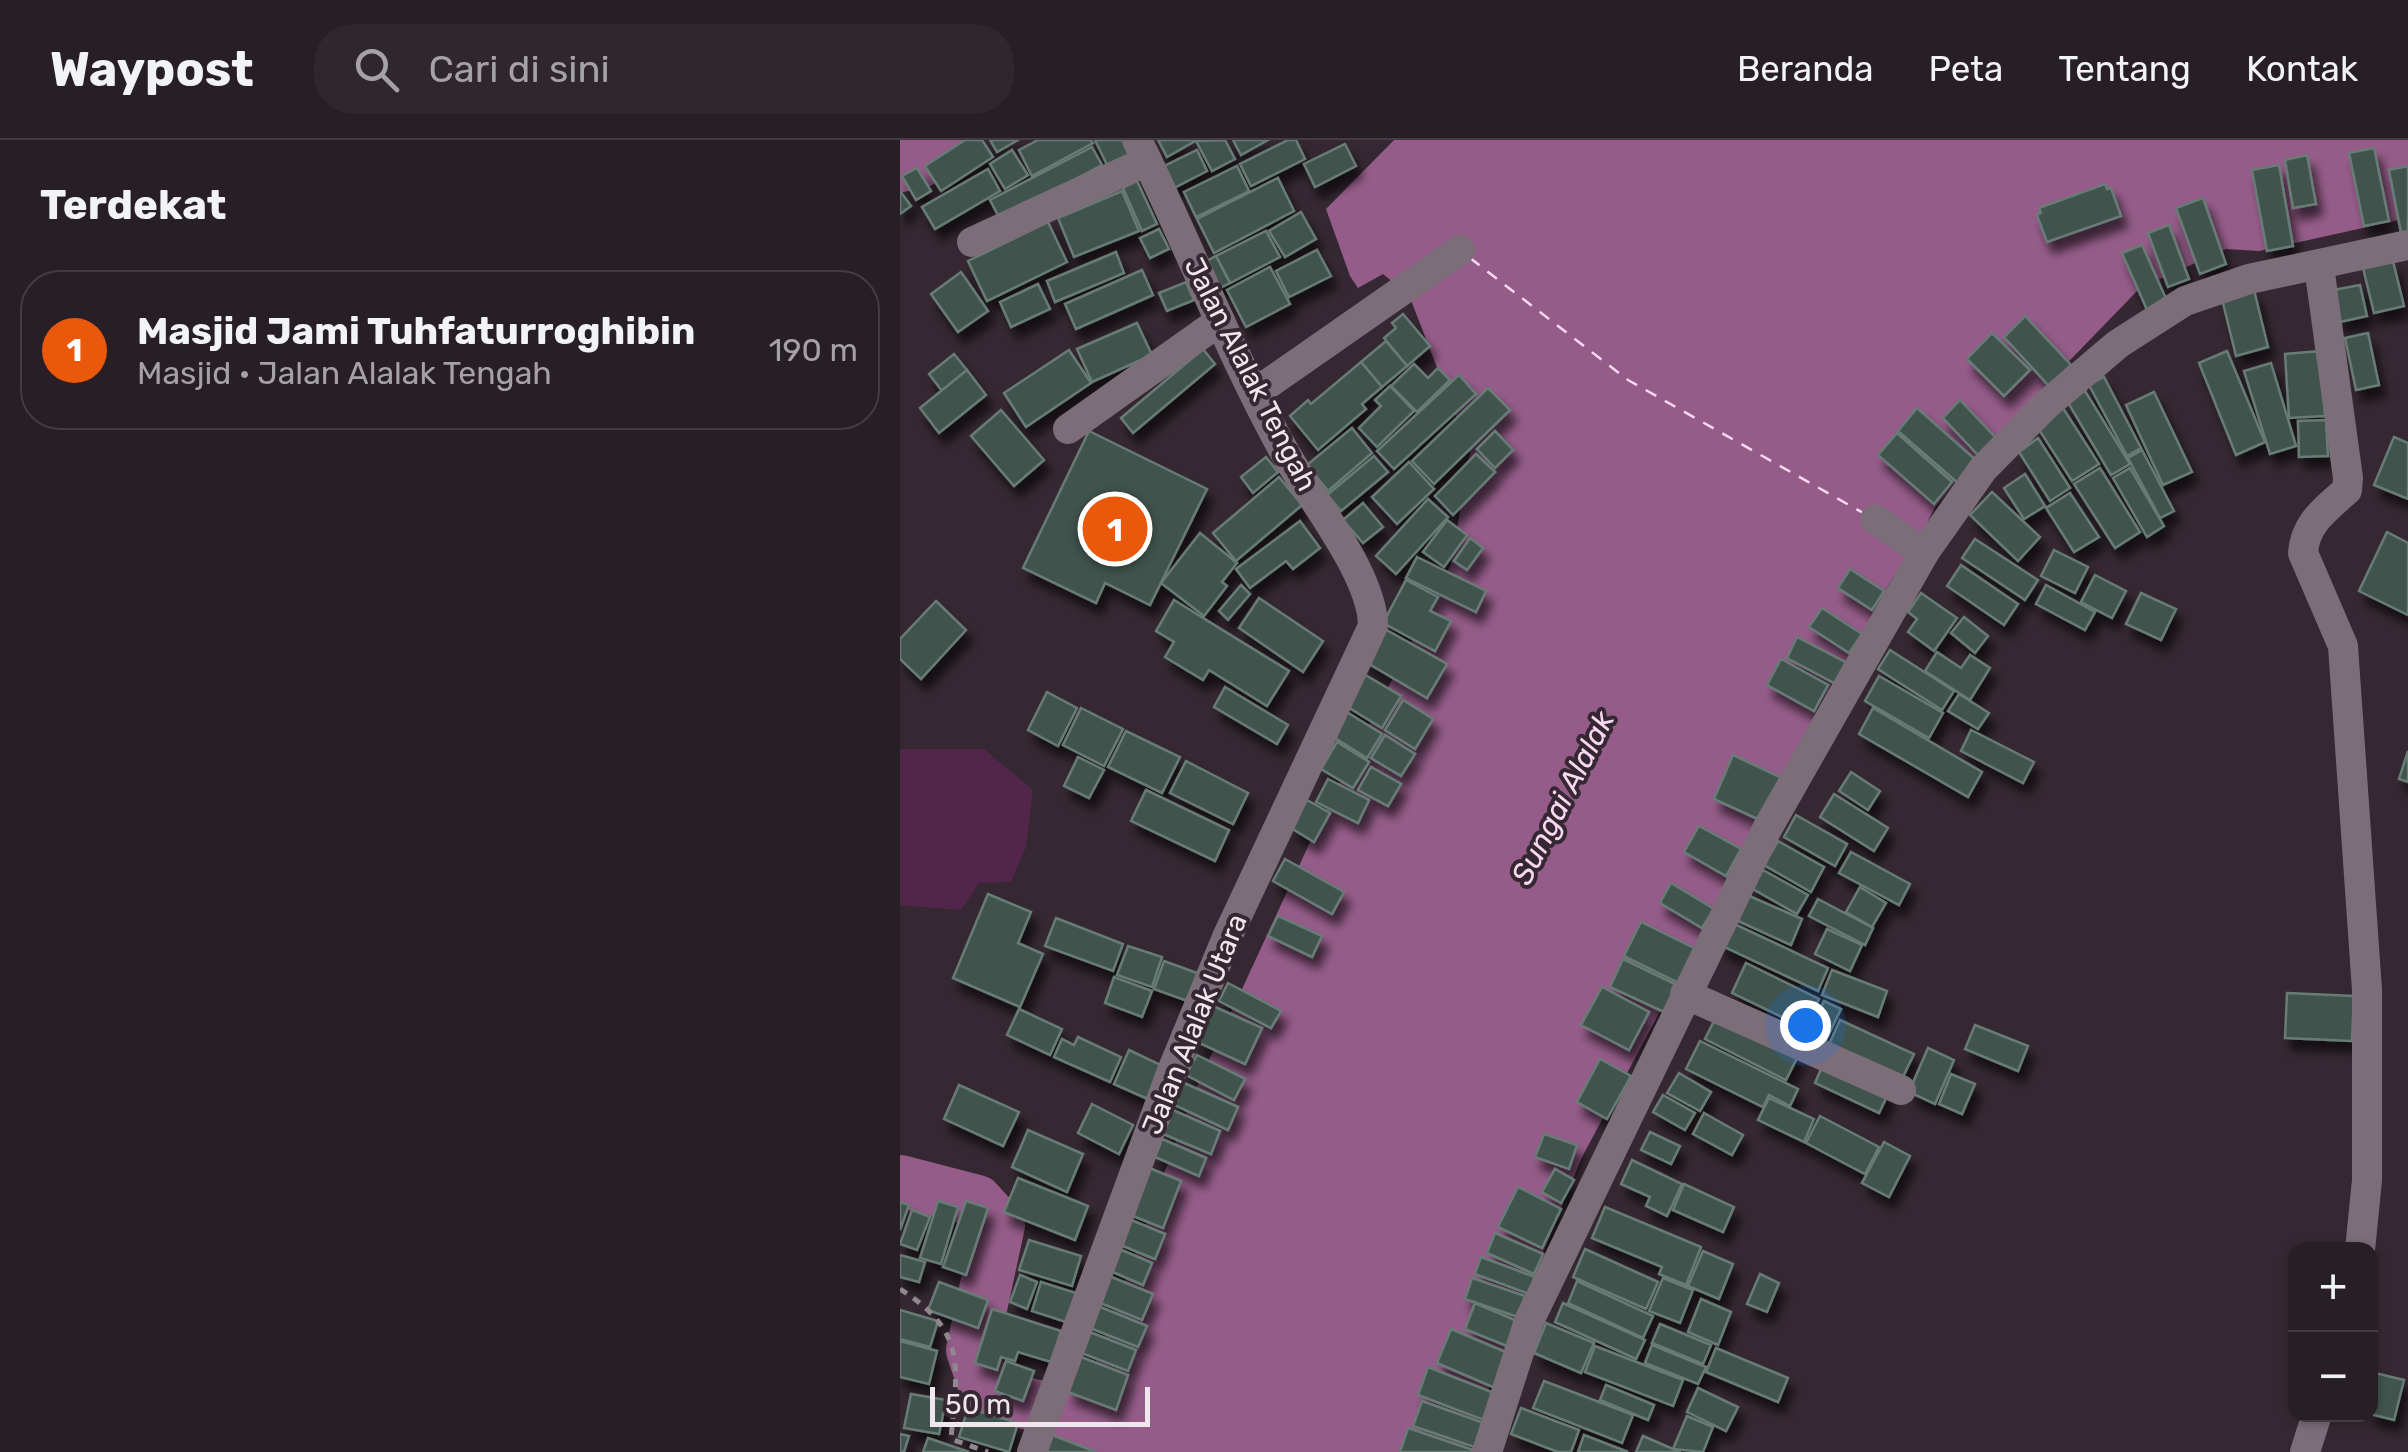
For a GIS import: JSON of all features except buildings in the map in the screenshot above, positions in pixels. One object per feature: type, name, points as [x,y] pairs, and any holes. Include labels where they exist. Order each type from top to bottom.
[{"type":"street","points":[[972,242],[1142,150]]},
{"type":"street","name":"Jalan Alalak Tengah","points":[[1142,150],[1284,451],[1351,562],[1371,604]]},
{"type":"street","points":[[1488,1452],[1530,1322],[1767,829],[1924,553],[1983,469],[2046,405],[2118,344],[2185,301],[2249,279],[2408,245]]},
{"type":"street","points":[[1255,393],[1460,250]]},
{"type":"street","points":[[2319,266],[2348,490],[2318,516],[2304,537],[2303,553],[2343,646],[2367,990],[2367,1180],[2361,1242]]},
{"type":"street","points":[[1068,429],[1220,321]]},
{"type":"street","points":[[1875,519],[1924,553]]},
{"type":"street","name":"Jalan Alalak Utara","points":[[1037,1438],[1172,1071],[1228,936],[1373,626],[1371,604]]},
{"type":"street","points":[[1685,994],[1901,1090]]},
{"type":"street","points":[[2305,1452],[2314,1422]]},
{"type":"path","points":[[900,1289],[947,1330],[958,1367],[951,1439],[988,1452]]},
{"type":"shaded area","points":[[900,749],[984,749],[1033,790],[1026,847],[1011,882],[979,883],[961,910],[900,905]]},
{"type":"water","name":"Sungai Alalak","points":[[1394,140],[2408,140],[2408,218],[2259,251],[2226,249],[2140,288],[2016,416],[1934,509],[1890,582],[1581,1159],[1463,1452],[1063,1452],[1192,1097],[1317,827],[1451,564],[1470,453],[1409,295],[1383,274],[1358,288],[1326,209]]},
{"type":"waterway","points":[[900,166],[918,163],[954,140]]},
{"type":"waterway","points":[[900,1181],[977,1201],[999,1225],[972,1350],[987,1394],[1248,1452]]},
{"type":"ferry route","points":[[1470,258],[1628,380],[1865,514]]},
{"type":"place","name":"Masjid Jami Tuhfaturroghibin","points":[[1115,529]]}]
